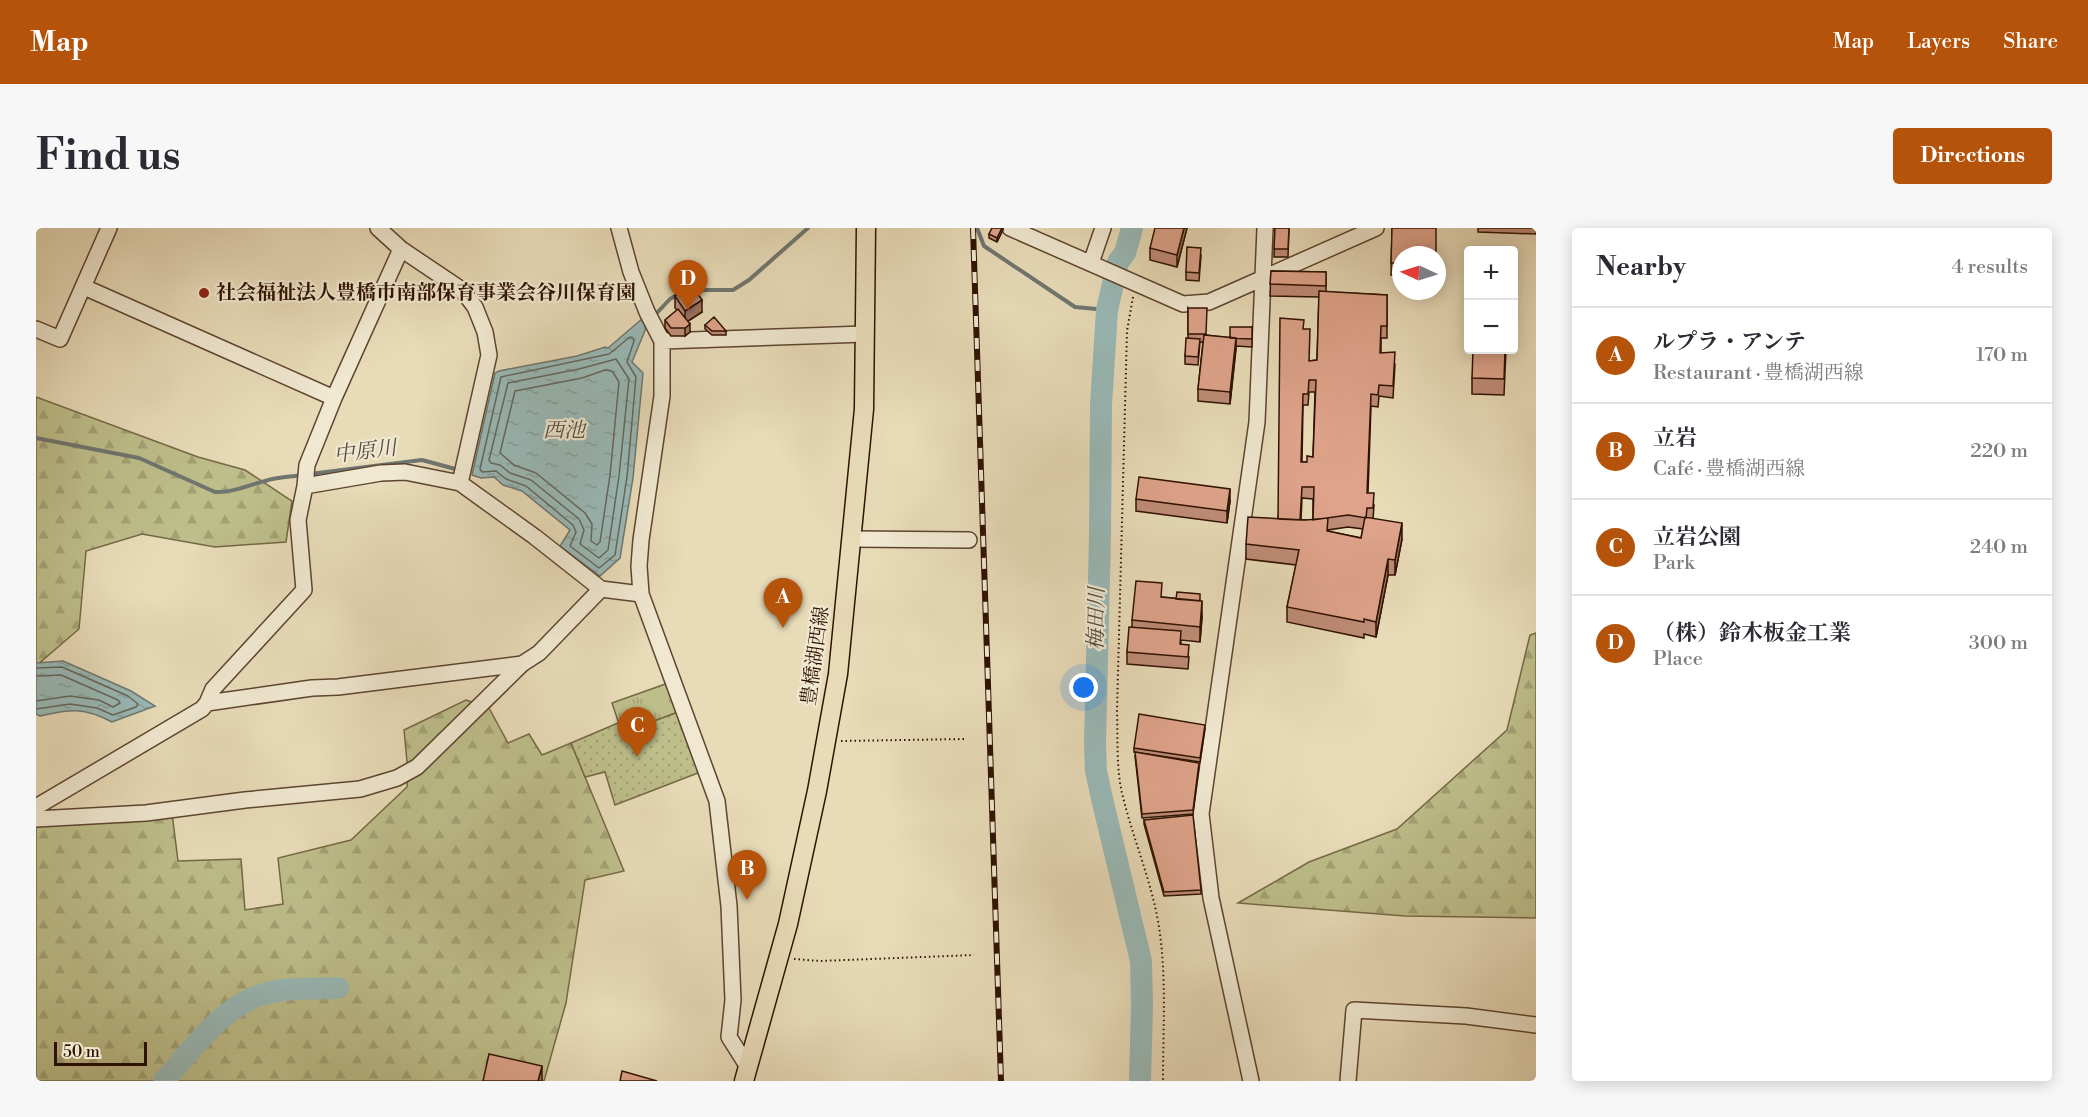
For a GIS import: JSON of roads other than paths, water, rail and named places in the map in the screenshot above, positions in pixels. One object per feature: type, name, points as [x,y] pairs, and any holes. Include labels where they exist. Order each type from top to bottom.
[{"type":"main road","name":"豊橋湖西線","points":[[746,1074],[788,924],[838,674],[864,410],[866,228]]},
{"type":"street","points":[[36,329],[60,339],[108,228]]},
{"type":"street","points":[[378,228],[401,249],[462,290],[475,307],[485,332],[489,354],[462,476]]},
{"type":"street","points":[[619,228],[631,272],[662,341],[662,396],[639,566],[641,594],[717,801],[729,906],[733,1000],[729,1037],[746,1074]]},
{"type":"street","points":[[1010,228],[1183,304],[1209,302],[1376,228]]},
{"type":"street","points":[[1094,264],[1103,228]]},
{"type":"street","points":[[1251,1081],[1211,898],[1201,814],[1257,422],[1265,228]]},
{"type":"street","points":[[36,807],[202,709],[207,704],[213,689],[304,590],[298,520],[306,477],[334,398],[401,249]]},
{"type":"street","points":[[84,287],[334,398]]},
{"type":"street","points":[[662,341],[864,334]]},
{"type":"street","points":[[306,477],[405,472],[462,476],[601,589],[641,594]]},
{"type":"street","points":[[853,539],[969,540]]},
{"type":"street","points":[[36,819],[146,813],[245,800],[360,789],[397,778],[417,767],[522,664],[539,653],[601,589]]},
{"type":"street","points":[[207,704],[312,688],[338,687],[522,664]]},
{"type":"street","points":[[1348,1081],[1354,1010],[1466,1016],[1536,1025]]},
{"type":"water","name":"西池","points":[[642,319],[646,328],[632,362],[643,373],[633,478],[620,558],[600,576],[560,546],[570,530],[522,491],[503,485],[494,477],[481,478],[472,475],[495,373],[608,348]]},
{"type":"water","points":[[63,661],[131,691],[155,706],[112,722],[93,714],[77,711],[40,716],[36,714],[36,663]]},
{"type":"waterway","points":[[692,290],[733,290],[749,280],[808,228]]},
{"type":"waterway","points":[[977,228],[984,246],[1075,307],[1107,310]]},
{"type":"waterway","name":"梅田川","points":[[1132,228],[1125,253],[1118,262],[1107,310],[1101,405],[1095,744],[1096,771],[1141,961],[1140,1081]]},
{"type":"waterway","points":[[654,316],[677,295]]},
{"type":"waterway","name":"中原川","points":[[36,438],[139,458],[215,492],[302,475]]},
{"type":"waterway","name":"中原川","points":[[310,474],[422,460],[459,470]]},
{"type":"waterway","points":[[164,1081],[209,1030],[235,1008],[249,1000],[282,990],[338,988]]},
{"type":"railway","points":[[973,228],[1001,1081]]},
{"type":"place","name":"社会福祉法人豊橋市南部保育事業会谷川保育園","points":[[204,293]]},
{"type":"place","name":"（株）鈴木板金工業","points":[[688,310]]},
{"type":"place","name":"ルプラ・アンテ","points":[[783,628]]},
{"type":"place","name":"立岩公園","points":[[637,757]]},
{"type":"place","name":"立岩","points":[[747,900]]}]
